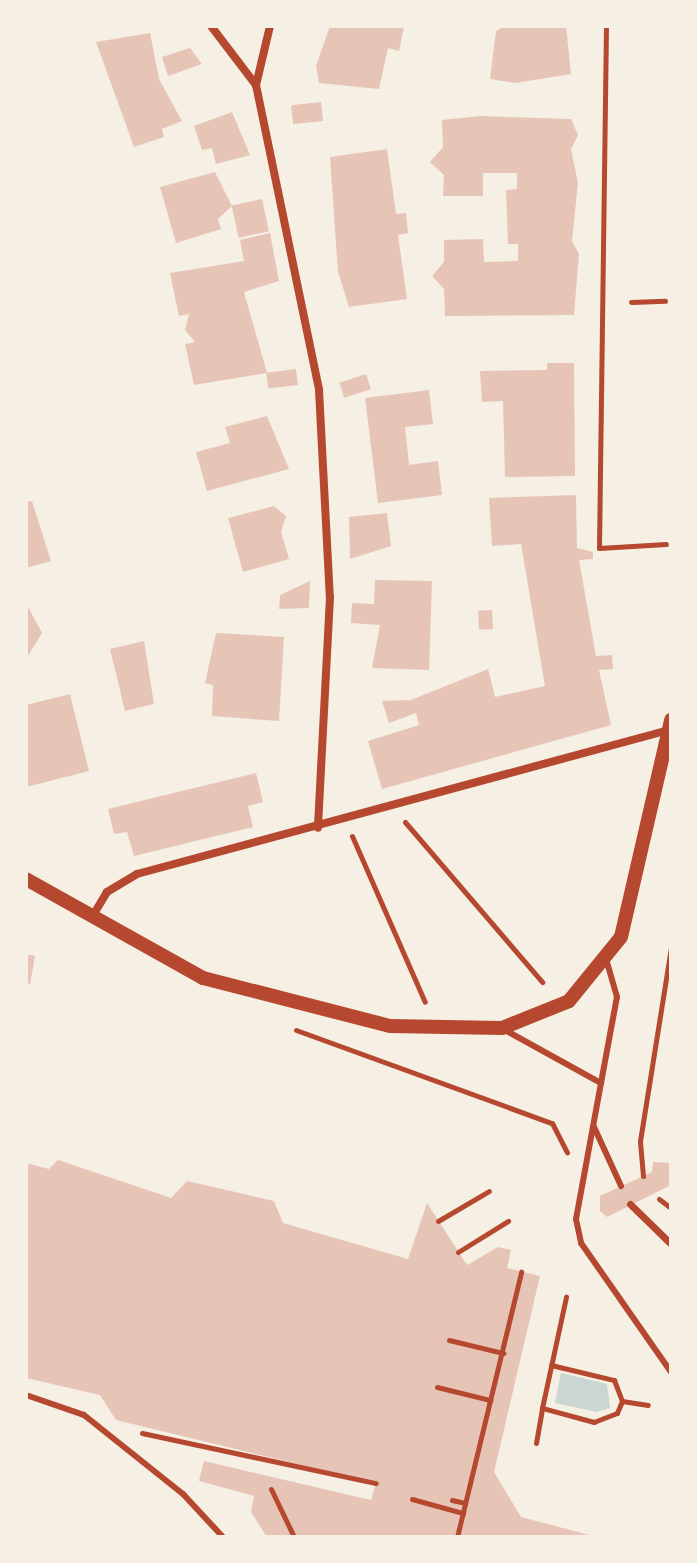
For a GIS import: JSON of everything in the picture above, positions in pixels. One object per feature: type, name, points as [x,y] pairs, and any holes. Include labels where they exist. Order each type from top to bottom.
[{"type":"street","points":[[211,26],[256,85]]},
{"type":"street","points":[[270,26],[256,85],[319,390],[330,597],[318,828]]},
{"type":"street","points":[[26,879],[91,918],[203,978],[390,1026],[502,1028],[569,1001],[607,963],[636,891],[670,725],[318,828],[137,874],[107,892],[91,918]]},
{"type":"street","points":[[630,1204],[671,1244]]},
{"type":"lane","points":[[607,963],[617,997],[576,1219],[581,1243],[671,1372]]},
{"type":"lane","points":[[502,1028],[601,1083]]},
{"type":"lane","points":[[594,1127],[621,1186]]},
{"type":"lane","points":[[26,1395],[84,1415],[183,1494],[223,1537]]},
{"type":"path","points":[[606,26],[599,548],[666,544]]},
{"type":"path","points":[[631,302],[665,301]]},
{"type":"path","points":[[405,822],[542,982]]},
{"type":"path","points":[[352,836],[425,1002]]},
{"type":"path","points":[[643,1176],[640,1141],[671,947]]},
{"type":"path","points":[[284,1026],[552,1123],[568,1157]]},
{"type":"path","points":[[438,1221],[489,1191]]},
{"type":"path","points":[[458,1252],[508,1221]]},
{"type":"path","points":[[457,1537],[521,1272]]},
{"type":"path","points":[[536,1443],[566,1297]]},
{"type":"path","points":[[449,1340],[503,1353]]},
{"type":"path","points":[[551,1365],[614,1380],[622,1401]]},
{"type":"path","points":[[437,1387],[490,1400]]},
{"type":"path","points":[[622,1401],[648,1405]]},
{"type":"path","points":[[542,1408],[602,1422],[622,1401]]},
{"type":"path","points":[[132,1431],[376,1483]]},
{"type":"path","points":[[271,1489],[294,1537]]},
{"type":"path","points":[[412,1499],[463,1513]]},
{"type":"path","points":[[452,1500],[465,1503]]},
{"type":"shaded area","points":[[561,1373],[607,1384],[610,1408],[597,1412],[555,1403]]},
{"type":"building","points":[[330,26],[404,26],[399,51],[388,48],[379,89],[319,83],[316,66]]},
{"type":"building","points":[[505,26],[566,26],[571,74],[515,83],[490,79],[496,31]]},
{"type":"building","points":[[150,33],[159,79],[182,121],[162,129],[164,137],[134,147],[96,42]]},
{"type":"building","points":[[190,48],[202,64],[168,76],[162,57]]},
{"type":"building","points":[[321,102],[323,121],[293,124],[291,105]]},
{"type":"building","points":[[232,112],[250,155],[216,164],[212,148],[202,150],[194,126]]},
{"type":"building","points":[[481,116],[571,119],[578,135],[571,149],[578,183],[572,241],[579,254],[574,315],[445,316],[444,289],[432,276],[444,262],[444,240],[483,239],[484,262],[518,261],[518,244],[508,244],[506,190],[517,189],[517,173],[483,173],[483,196],[443,196],[444,175],[430,162],[443,147],[442,120]]},
{"type":"building","points":[[387,149],[396,214],[406,213],[408,233],[398,235],[407,299],[349,307],[338,272],[330,157]]},
{"type":"building","points":[[215,172],[232,206],[218,219],[221,229],[176,243],[160,187]]},
{"type":"building","points":[[262,199],[269,231],[239,238],[232,205]]},
{"type":"building","points":[[270,233],[279,281],[244,292],[267,373],[194,385],[185,344],[195,342],[185,330],[189,314],[179,316],[170,273],[244,261],[240,240]]},
{"type":"building","points":[[547,363],[574,363],[575,476],[505,477],[503,401],[482,402],[480,371],[547,370]]},
{"type":"building","points":[[296,369],[298,385],[268,389],[266,373]]},
{"type":"building","points":[[366,374],[371,389],[344,398],[339,383]]},
{"type":"building","points":[[429,390],[433,424],[405,427],[409,465],[438,461],[442,495],[378,503],[365,398]]},
{"type":"building","points":[[267,416],[289,469],[207,491],[196,452],[230,443],[225,427]]},
{"type":"building","points":[[576,495],[577,548],[593,552],[593,559],[579,560],[596,656],[612,655],[613,669],[599,670],[611,725],[382,789],[368,741],[419,725],[416,713],[389,723],[382,701],[411,700],[488,669],[495,697],[545,686],[521,544],[492,546],[489,498]]},
{"type":"building","points":[[32,501],[51,561],[26,568],[26,502]]},
{"type":"building","points":[[274,506],[286,516],[281,532],[289,559],[243,572],[228,518]]},
{"type":"building","points":[[387,513],[391,546],[350,559],[349,517]]},
{"type":"building","points":[[375,580],[432,581],[429,670],[372,668],[380,625],[351,623],[352,603],[374,604]]},
{"type":"building","points":[[310,581],[309,608],[279,609],[280,595]]},
{"type":"building","points":[[26,603],[42,633],[26,659]]},
{"type":"building","points":[[492,610],[493,629],[479,630],[478,611]]},
{"type":"building","points":[[216,633],[284,637],[279,721],[212,716],[213,685],[205,683]]},
{"type":"building","points":[[144,641],[154,704],[125,711],[110,649]]},
{"type":"building","points":[[70,694],[89,771],[26,787],[26,705]]},
{"type":"building","points":[[256,773],[263,802],[248,806],[253,827],[134,856],[127,832],[114,834],[108,809]]},
{"type":"building","points":[[26,954],[35,956],[30,984],[26,983]]},
{"type":"building","points":[[58,1160],[171,1198],[187,1181],[274,1201],[283,1223],[408,1259],[427,1203],[467,1265],[498,1247],[511,1250],[507,1268],[540,1276],[494,1472],[521,1517],[597,1537],[267,1537],[251,1512],[254,1496],[199,1481],[204,1461],[371,1500],[376,1483],[116,1420],[100,1395],[26,1378],[26,1163],[49,1169]]},
{"type":"building","points":[[653,1162],[671,1163],[671,1185],[607,1217],[600,1211],[600,1196],[652,1172]]}]
